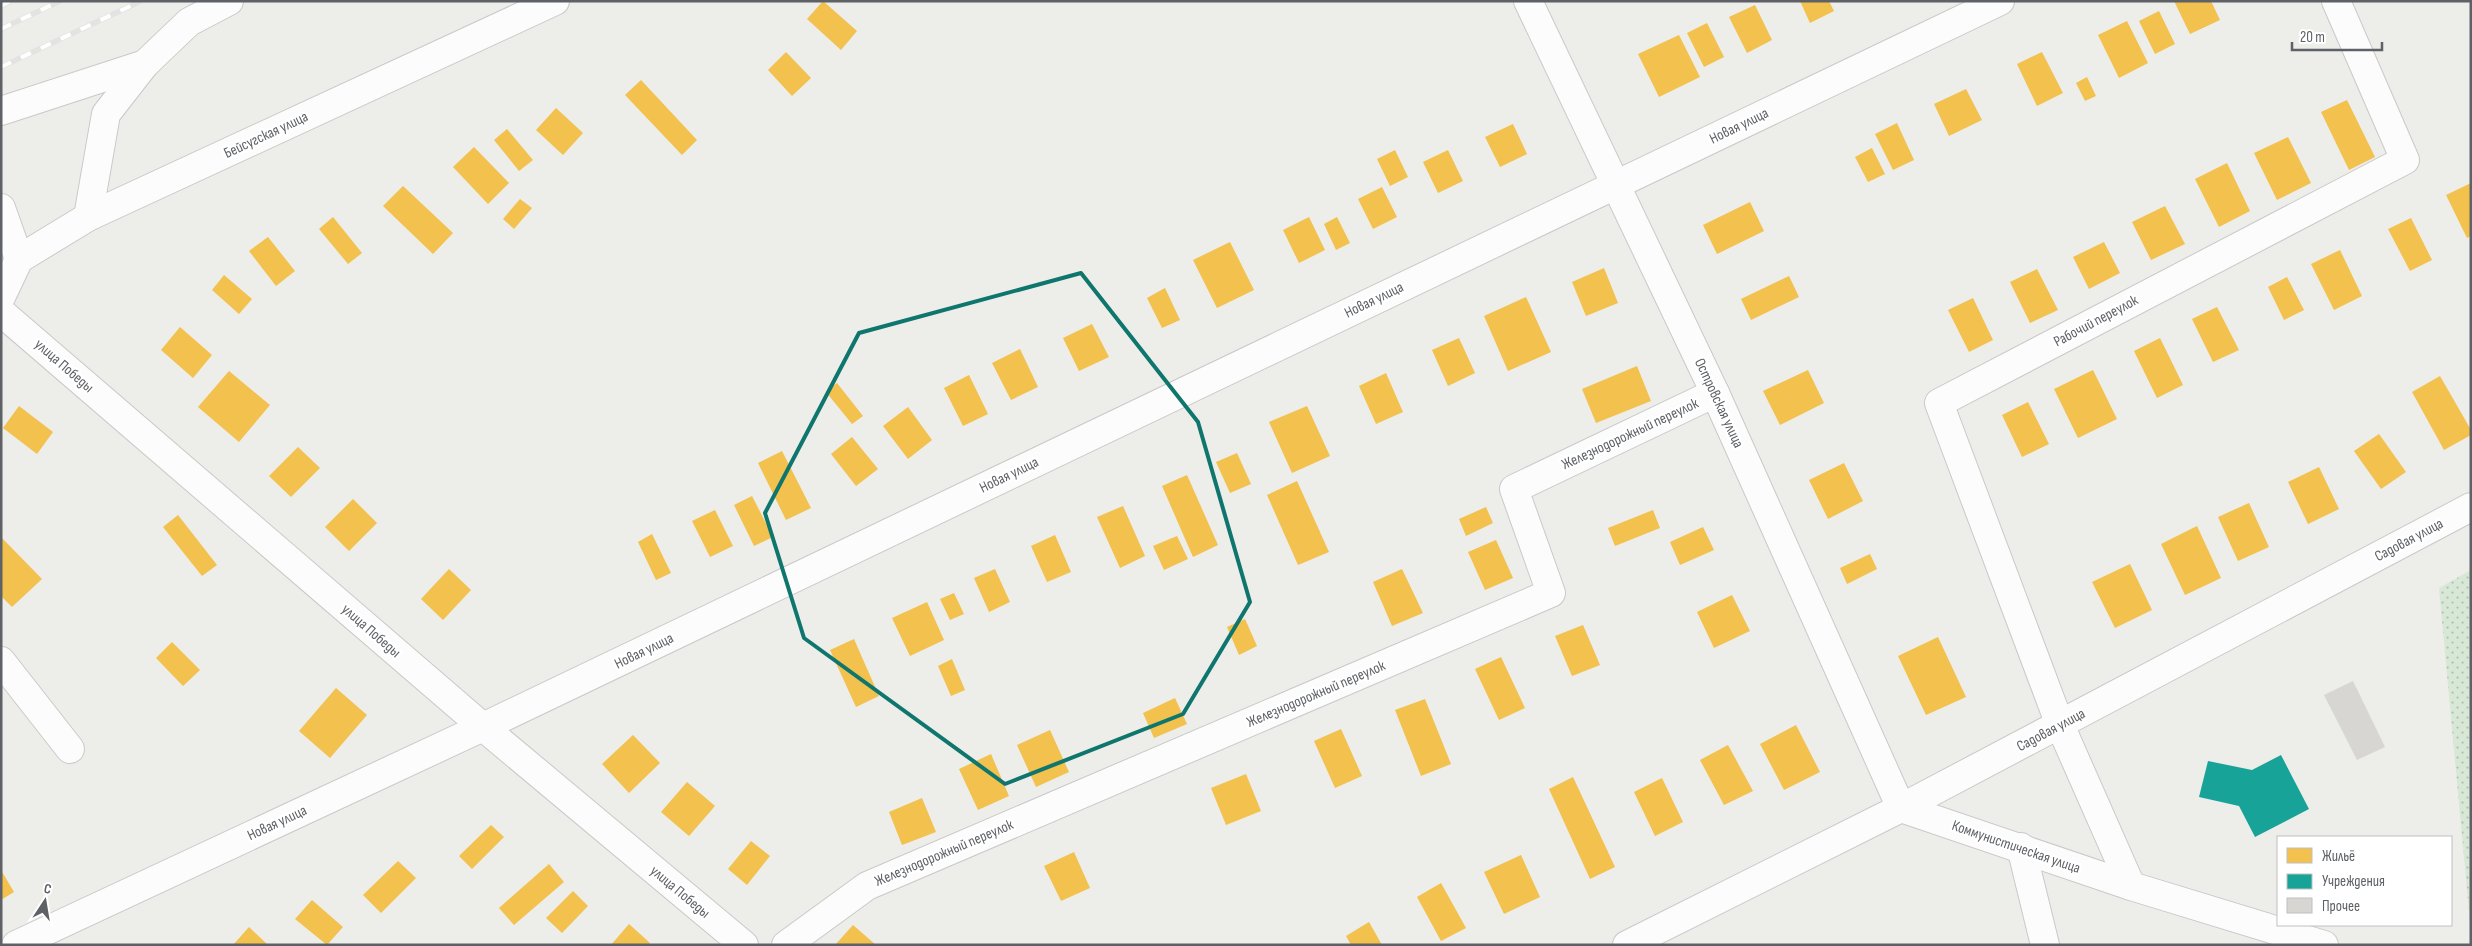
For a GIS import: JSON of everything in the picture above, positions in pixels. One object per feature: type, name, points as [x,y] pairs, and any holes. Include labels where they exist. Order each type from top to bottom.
[{"type":"street","points":[[88,217],[106,114],[145,64],[189,22],[229,1]]},
{"type":"street","name":"Бейсугская улица","points":[[20,259],[88,217],[555,1]]},
{"type":"street","name":"Островская улица","points":[[1528,1],[1617,184],[1715,393],[1901,808]]},
{"type":"street","name":"Новая улица","points":[[16,945],[483,727],[2000,1]]},
{"type":"street","name":"Рабочий переулок","points":[[2060,725],[1939,403],[2405,160],[2336,1]]},
{"type":"street","points":[[1,110],[145,64]]},
{"type":"street","points":[[1,208],[20,259],[1,297]]},
{"type":"street","name":"улица Победы","points":[[1,312],[483,727],[744,945]]},
{"type":"street","name":"Железнодорожный переулок","points":[[786,945],[868,886],[1551,593],[1514,489],[1715,393]]},
{"type":"street","name":"Садовая улица","points":[[1627,945],[1901,808],[2471,508]]},
{"type":"street","points":[[1,661],[70,749]]},
{"type":"street","points":[[2060,725],[2131,886]]},
{"type":"street","name":"Коммунистическая улица","points":[[1901,808],[2131,886],[2324,945]]},
{"type":"street","points":[[2021,848],[2045,945]]},
{"type":"highlighted area","points":[[1081,273],[1198,422],[1250,602],[1183,714],[1005,784],[804,638],[765,513],[859,333]]},
{"type":"green space","points":[[2471,570],[2471,933],[2439,588]]},
{"type":"building: Жильё","points":[[823,1],[857,31],[841,50],[807,19]]},
{"type":"building: Жильё","points":[[1800,1],[1829,1],[1834,11],[1810,23]]},
{"type":"building: Жильё","points":[[2174,1],[2211,1],[2220,20],[2190,34]]},
{"type":"building: Жильё","points":[[1755,5],[1772,40],[1747,53],[1729,17]]},
{"type":"building: Жильё","points":[[2159,11],[2175,44],[2155,54],[2139,21]]},
{"type":"building: Жильё","points":[[2127,21],[2148,63],[2119,78],[2098,35]]},
{"type":"building: Жильё","points":[[1707,23],[1724,57],[1704,67],[1687,33]]},
{"type":"building: Жильё","points":[[1679,35],[1700,77],[1659,97],[1638,54]]},
{"type":"building: Жильё","points":[[786,52],[811,78],[792,96],[768,70]]},
{"type":"building: Жильё","points":[[2042,52],[2063,93],[2037,106],[2017,64]]},
{"type":"building: Жильё","points":[[2087,77],[2096,96],[2085,101],[2076,83]]},
{"type":"building: Жильё","points":[[641,80],[697,140],[682,155],[625,95]]},
{"type":"building: Жильё","points":[[1966,89],[1982,120],[1949,136],[1934,104]]},
{"type":"building: Жильё","points":[[2347,100],[2375,157],[2349,170],[2321,112]]},
{"type":"building: Жильё","points":[[556,108],[583,133],[563,155],[536,130]]},
{"type":"building: Жильё","points":[[1897,123],[1914,160],[1893,170],[1875,134]]},
{"type":"building: Жильё","points":[[1513,124],[1527,154],[1500,167],[1485,137]]},
{"type":"building: Жильё","points":[[507,129],[533,160],[519,171],[494,140]]},
{"type":"building: Жильё","points":[[2288,137],[2311,183],[2277,200],[2254,153]]},
{"type":"building: Жильё","points":[[474,147],[509,183],[488,204],[453,167]]},
{"type":"building: Жильё","points":[[1872,148],[1885,174],[1868,182],[1855,157]]},
{"type":"building: Жильё","points":[[1395,150],[1408,177],[1390,186],[1377,159]]},
{"type":"building: Жильё","points":[[1448,150],[1463,181],[1438,193],[1423,162]]},
{"type":"building: Жильё","points":[[2227,163],[2250,211],[2219,227],[2195,179]]},
{"type":"building: Жильё","points":[[2471,183],[2471,236],[2467,238],[2446,195]]},
{"type":"building: Жильё","points":[[403,186],[453,233],[433,254],[383,206]]},
{"type":"building: Жильё","points":[[1382,187],[1397,217],[1373,229],[1358,199]]},
{"type":"building: Жильё","points":[[520,199],[532,208],[514,229],[503,219]]},
{"type":"building: Жильё","points":[[1750,202],[1764,231],[1717,254],[1703,225]]},
{"type":"building: Жильё","points":[[2165,206],[2185,244],[2151,260],[2132,222]]},
{"type":"building: Жильё","points":[[333,217],[362,253],[348,264],[319,229]]},
{"type":"building: Жильё","points":[[1309,217],[1325,250],[1299,263],[1283,230]]},
{"type":"building: Жильё","points":[[1337,217],[1350,243],[1336,250],[1324,224]]},
{"type":"building: Жильё","points":[[2411,218],[2432,260],[2410,271],[2388,229]]},
{"type":"building: Жильё","points":[[268,237],[295,271],[276,286],[249,251]]},
{"type":"building: Жильё","points":[[1230,242],[1254,290],[1217,308],[1193,260]]},
{"type":"building: Жильё","points":[[2104,242],[2120,273],[2089,289],[2073,257]]},
{"type":"building: Жильё","points":[[2340,250],[2362,296],[2334,310],[2311,264]]},
{"type":"building: Жильё","points":[[1604,268],[1618,303],[1586,316],[1572,282]]},
{"type":"building: Жильё","points":[[2037,269],[2058,310],[2030,323],[2010,282]]},
{"type":"building: Жильё","points":[[224,275],[252,299],[239,314],[212,290]]},
{"type":"building: Жильё","points":[[1789,276],[1799,297],[1751,320],[1741,299]]},
{"type":"building: Жильё","points":[[2287,277],[2304,310],[2284,320],[2268,287]]},
{"type":"building: Жильё","points":[[1165,288],[1180,320],[1162,328],[1147,298]]},
{"type":"building: Жильё","points":[[1526,297],[1551,352],[1508,371],[1484,316]]},
{"type":"building: Жильё","points":[[1973,298],[1993,340],[1969,352],[1948,310]]},
{"type":"building: Жильё","points":[[2217,307],[2239,350],[2213,362],[2192,319]]},
{"type":"building: Жильё","points":[[1092,324],[1109,357],[1079,371],[1063,338]]},
{"type":"building: Жильё","points":[[180,327],[212,355],[193,378],[161,350]]},
{"type":"building: Жильё","points":[[1459,338],[1475,373],[1448,386],[1432,350]]},
{"type":"building: Жильё","points":[[2160,338],[2183,385],[2157,398],[2134,351]]},
{"type":"building: Жильё","points":[[1020,349],[1038,387],[1011,400],[992,363]]},
{"type":"building: Жильё","points":[[1637,366],[1651,401],[1596,423],[1582,389]]},
{"type":"building: Жильё","points":[[1808,370],[1824,403],[1780,425],[1763,391]]},
{"type":"building: Жильё","points":[[2093,370],[2117,419],[2078,438],[2054,389]]},
{"type":"building: Жильё","points":[[229,371],[270,405],[239,442],[198,407]]},
{"type":"building: Жильё","points":[[1386,373],[1403,412],[1376,424],[1359,386]]},
{"type":"building: Жильё","points":[[969,375],[988,414],[963,426],[944,388]]},
{"type":"building: Жильё","points":[[2440,376],[2471,430],[2471,435],[2444,450],[2412,392]]},
{"type":"building: Жильё","points":[[837,383],[863,416],[852,424],[826,392]]},
{"type":"building: Жильё","points":[[2028,402],[2049,444],[2022,457],[2002,415]]},
{"type":"building: Жильё","points":[[19,406],[53,432],[37,454],[3,428]]},
{"type":"building: Жильё","points":[[1307,406],[1330,456],[1292,473],[1269,422]]},
{"type":"building: Жильё","points":[[908,407],[932,440],[908,459],[883,426]]},
{"type":"building: Жильё","points":[[2379,434],[2406,472],[2381,489],[2354,451]]},
{"type":"building: Жильё","points":[[852,437],[878,469],[856,486],[831,454]]},
{"type":"building: Жильё","points":[[298,447],[320,468],[291,497],[269,476]]},
{"type":"building: Жильё","points":[[782,451],[811,508],[786,520],[758,463]]},
{"type":"building: Жильё","points":[[1237,453],[1251,484],[1230,493],[1216,462]]},
{"type":"building: Жильё","points":[[1844,463],[1863,501],[1828,519],[1809,480]]},
{"type":"building: Жильё","points":[[2319,467],[2339,509],[2308,524],[2288,482]]},
{"type":"building: Жильё","points":[[1187,475],[1218,545],[1193,557],[1162,486]]},
{"type":"building: Жильё","points":[[1297,481],[1329,552],[1298,565],[1267,495]]},
{"type":"building: Жильё","points":[[752,496],[773,537],[754,546],[734,505]]},
{"type":"building: Жильё","points":[[353,499],[377,523],[349,551],[325,527]]},
{"type":"building: Жильё","points":[[2249,503],[2269,547],[2238,561],[2218,517]]},
{"type":"building: Жильё","points":[[1123,506],[1145,556],[1120,568],[1097,517]]},
{"type":"building: Жильё","points":[[1486,507],[1493,523],[1466,536],[1459,519]]},
{"type":"building: Жильё","points":[[715,510],[733,546],[710,557],[692,521]]},
{"type":"building: Жильё","points":[[1653,510],[1660,528],[1615,546],[1608,528]]},
{"type":"building: Жильё","points":[[178,515],[217,565],[202,576],[163,527]]},
{"type":"building: Жильё","points":[[2197,526],[2221,578],[2185,595],[2161,544]]},
{"type":"building: Жильё","points":[[1703,527],[1714,550],[1680,565],[1670,542]]},
{"type":"building: Жильё","points":[[652,534],[671,573],[656,580],[638,542]]},
{"type":"building: Жильё","points":[[1055,535],[1071,572],[1047,582],[1031,546]]},
{"type":"building: Жильё","points":[[1177,536],[1188,559],[1164,570],[1153,546]]},
{"type":"building: Жильё","points":[[1,537],[42,579],[12,607],[1,596]]},
{"type":"building: Жильё","points":[[1496,540],[1513,578],[1485,590],[1468,552]]},
{"type":"building: Жильё","points":[[1870,554],[1877,569],[1847,584],[1840,568]]},
{"type":"building: Жильё","points":[[2130,564],[2152,610],[2115,628],[2092,582]]},
{"type":"building: Жильё","points":[[449,569],[471,590],[443,620],[421,599]]},
{"type":"building: Жильё","points":[[995,569],[1010,602],[989,612],[974,578]]},
{"type":"building: Жильё","points":[[1402,569],[1423,613],[1392,626],[1373,582]]},
{"type":"building: Жильё","points":[[954,593],[964,614],[950,620],[940,599]]},
{"type":"building: Жильё","points":[[1732,595],[1750,631],[1714,648],[1697,612]]},
{"type":"building: Жильё","points":[[927,602],[944,640],[910,656],[892,618]]},
{"type":"building: Жильё","points":[[1245,619],[1257,646],[1239,655],[1227,627]]},
{"type":"building: Жильё","points":[[1583,625],[1600,665],[1572,676],[1555,636]]},
{"type":"building: Жильё","points":[[1938,637],[1966,697],[1926,715],[1898,656]]},
{"type":"building: Жильё","points":[[854,639],[879,696],[856,707],[830,650]]},
{"type":"building: Жильё","points":[[172,642],[200,670],[183,686],[156,658]]},
{"type":"building: Жильё","points":[[1501,657],[1525,708],[1499,720],[1475,669]]},
{"type":"building: Жильё","points":[[952,659],[965,690],[951,696],[938,666]]},
{"type":"building: Жильё","points":[[336,688],[367,715],[330,758],[299,731]]},
{"type":"building: Жильё","points":[[1175,698],[1187,724],[1154,738],[1143,713]]},
{"type":"building: Жильё","points":[[1425,699],[1451,764],[1421,776],[1395,710]]},
{"type":"building: Жильё","points":[[1796,725],[1820,772],[1784,790],[1760,744]]},
{"type":"building: Жильё","points":[[1341,729],[1362,776],[1335,788],[1314,741]]},
{"type":"building: Жильё","points":[[1050,730],[1069,772],[1036,787],[1017,745]]},
{"type":"building: Жильё","points":[[633,735],[660,763],[629,793],[602,764]]},
{"type":"building: Жильё","points":[[1728,745],[1753,791],[1724,805],[1700,760]]},
{"type":"building: Жильё","points":[[991,754],[1009,796],[978,810],[959,769]]},
{"type":"building: Жильё","points":[[1246,774],[1261,811],[1226,825],[1211,788]]},
{"type":"building: Жильё","points":[[1573,777],[1615,867],[1590,879],[1549,789]]},
{"type":"building: Жильё","points":[[1662,778],[1683,822],[1655,836],[1634,792]]},
{"type":"building: Жильё","points":[[687,782],[715,806],[689,836],[661,812]]},
{"type":"building: Жильё","points":[[922,798],[936,832],[902,845],[889,812]]},
{"type":"building: Жильё","points":[[491,825],[504,837],[472,869],[459,856]]},
{"type":"building: Жильё","points":[[751,841],[770,856],[747,885],[728,869]]},
{"type":"building: Жильё","points":[[1074,852],[1090,888],[1061,901],[1044,866]]},
{"type":"building: Жильё","points":[[1521,855],[1540,897],[1504,914],[1484,872]]},
{"type":"building: Жильё","points":[[398,861],[416,878],[381,913],[363,895]]},
{"type":"building: Жильё","points":[[549,864],[564,882],[514,925],[499,908]]},
{"type":"building: Жильё","points":[[1,870],[14,892],[1,900]]},
{"type":"building: Жильё","points":[[1441,883],[1466,928],[1441,941],[1417,897]]},
{"type":"building: Жильё","points":[[573,891],[588,906],[562,933],[546,918]]},
{"type":"building: Жильё","points":[[312,900],[343,927],[327,945],[295,919]]},
{"type":"building: Жильё","points":[[1369,922],[1382,945],[1351,945],[1346,936]]},
{"type":"building: Жильё","points":[[629,924],[650,943],[648,945],[611,945]]},
{"type":"building: Жильё","points":[[853,925],[876,945],[835,945]]},
{"type":"building: Жильё","points":[[249,927],[268,945],[233,945]]},
{"type":"building: Учреждения","points":[[2281,755],[2309,809],[2255,837],[2239,806],[2199,797],[2208,761],[2252,770]]},
{"type":"building: Прочее","points":[[2353,681],[2385,747],[2357,760],[2324,695]]},
{"type":"railway","points":[[1,6],[10,1]]},
{"type":"railway","points":[[1,29],[60,1]]},
{"type":"railway","points":[[1,67],[141,1]]}]
